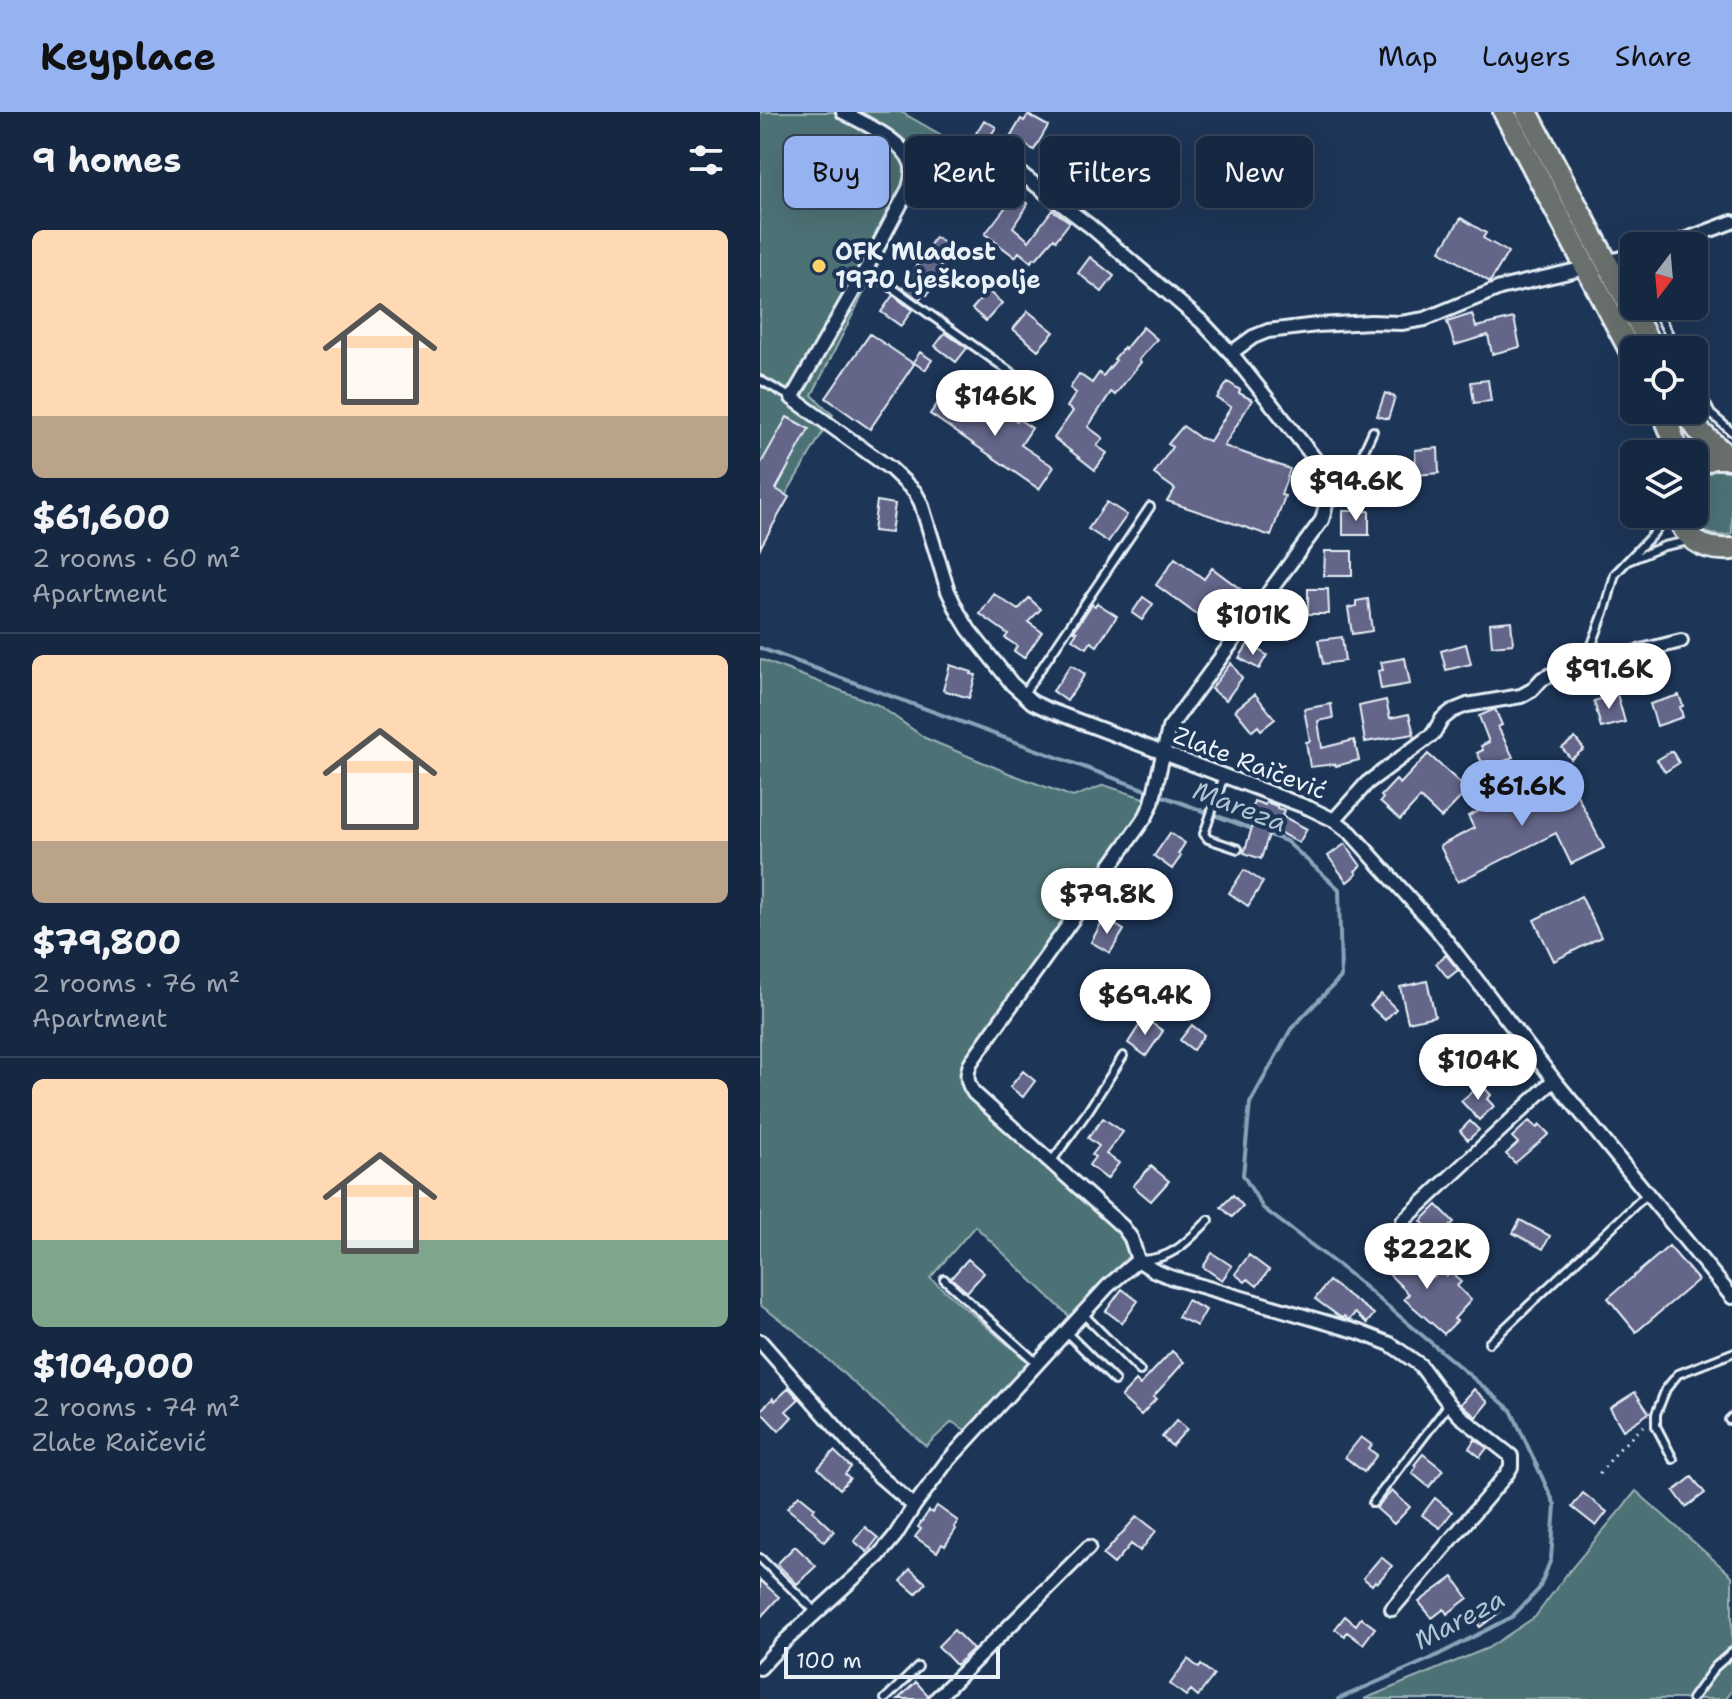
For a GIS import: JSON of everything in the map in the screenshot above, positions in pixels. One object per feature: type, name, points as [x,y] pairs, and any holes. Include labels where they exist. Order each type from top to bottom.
[{"type":"main road","points":[[1504,112],[1622,336]]},
{"type":"main road","points":[[1527,112],[1646,336]]},
{"type":"main road","points":[[1694,424],[1730,458]]},
{"type":"main road","points":[[1708,460],[1730,458]]},
{"type":"main road","points":[[1683,528],[1697,542],[1728,553]]},
{"type":"street","points":[[843,112],[891,139],[905,152]]},
{"type":"street","points":[[1024,176],[1090,226],[1202,322],[1231,353],[1315,459],[1323,476],[1327,505],[1322,520],[1169,728],[1157,786],[1146,816],[971,1062],[967,1069],[968,1085],[1123,1227],[1131,1238],[1138,1260],[1170,1277],[1359,1332],[1390,1344],[1420,1365],[1449,1404],[1511,1456],[1511,1467],[1506,1475],[1392,1609]]},
{"type":"street","points":[[792,398],[905,196]]},
{"type":"street","points":[[1705,232],[1732,222]]},
{"type":"street","points":[[1606,262],[1620,258]]},
{"type":"street","points":[[1231,353],[1253,337],[1268,331],[1425,319],[1500,288],[1586,268]]},
{"type":"street","name":"Zlate Raičević","points":[[792,398],[891,469],[915,492],[958,612],[969,630],[1023,695],[1047,709],[1309,808],[1334,820],[1351,833],[1437,929],[1554,1080],[1732,1297]]},
{"type":"street","points":[[1334,820],[1367,783],[1433,734],[1442,719],[1452,711],[1467,705],[1521,696],[1555,673],[1681,641]]},
{"type":"street","points":[[1403,1221],[1554,1080]]},
{"type":"street","points":[[760,1668],[786,1640],[879,1555],[946,1463],[1108,1286],[1138,1260]]},
{"type":"street","points":[[760,1341],[877,1474],[914,1506]]},
{"type":"street","points":[[936,1699],[1089,1547]]},
{"type":"lane","points":[[866,269],[1023,381]]},
{"type":"lane","points":[[760,380],[792,398]]},
{"type":"lane","points":[[1708,408],[1732,432]]},
{"type":"lane","points":[[1327,505],[1342,497],[1373,431]]},
{"type":"lane","points":[[1023,695],[1150,507]]},
{"type":"lane","points":[[1581,667],[1606,607],[1615,574],[1657,528]]},
{"type":"lane","points":[[1625,562],[1664,546],[1697,542]]},
{"type":"lane","points":[[1224,776],[1205,837],[1238,849]]},
{"type":"lane","points":[[1051,1162],[1123,1056]]},
{"type":"lane","points":[[1489,1343],[1647,1194]]},
{"type":"lane","points":[[1138,1260],[1156,1260],[1170,1255],[1209,1220]]},
{"type":"lane","points":[[944,1279],[1037,1363]]},
{"type":"lane","points":[[1083,1314],[1140,1371]]},
{"type":"lane","points":[[1066,1332],[1115,1381]]},
{"type":"lane","points":[[1673,1459],[1656,1426],[1656,1414],[1666,1389],[1678,1374],[1732,1354]]},
{"type":"lane","points":[[1373,1503],[1449,1404]]},
{"type":"lane","points":[[760,1558],[816,1612]]},
{"type":"lane","points":[[1692,1699],[1715,1667],[1732,1652]]},
{"type":"lane","points":[[885,1699],[918,1667]]},
{"type":"path","points":[[1599,1474],[1621,1447],[1656,1414]]},
{"type":"green space","name":"OFK Mladost 1970 Lješkopolje","points":[[760,112],[901,112],[943,136],[905,136],[907,208],[812,395],[833,415],[760,538]]},
{"type":"green space","points":[[1716,469],[1732,472],[1732,534],[1718,535],[1700,528],[1708,528],[1708,472]]},
{"type":"green space","points":[[760,659],[878,705],[925,738],[1073,797],[1104,785],[1150,800],[962,1061],[961,1081],[975,1098],[1119,1231],[1129,1256],[1070,1317],[975,1226],[930,1278],[1029,1363],[967,1431],[952,1422],[926,1446],[794,1330],[760,1305]]},
{"type":"green space","points":[[1636,1491],[1732,1576],[1732,1691],[1726,1699],[1364,1699],[1488,1648],[1535,1617]]},
{"type":"building","points":[[1028,115],[1048,126],[1034,150],[1024,144],[1024,136],[1011,136],[1021,119],[1024,121]]},
{"type":"building","points":[[984,120],[996,127],[991,136],[975,135]]},
{"type":"building","points":[[1024,201],[1028,204],[1013,227],[1029,241],[1052,210],[1070,222],[1056,240],[1054,238],[1031,262],[1019,252],[1015,257],[985,234],[1005,208],[1024,208]]},
{"type":"building","points":[[1461,218],[1486,233],[1483,238],[1508,252],[1490,282],[1440,251]]},
{"type":"building","points":[[935,237],[953,248],[927,295],[924,293],[919,300],[903,288]]},
{"type":"building","points":[[1090,257],[1114,276],[1102,292],[1078,273]]},
{"type":"building","points":[[988,291],[1002,303],[986,321],[972,309]]},
{"type":"building","points":[[893,295],[912,310],[901,326],[881,312]]},
{"type":"building","points":[[1028,311],[1054,332],[1038,350],[1013,329]]},
{"type":"building","points":[[1472,314],[1476,327],[1514,318],[1520,347],[1492,354],[1488,335],[1455,345],[1447,322]]},
{"type":"building","points":[[1143,327],[1157,339],[1115,395],[1111,392],[1088,427],[1103,438],[1097,446],[1107,453],[1095,470],[1054,438],[1073,411],[1067,407],[1076,393],[1070,388],[1079,374],[1092,383],[1099,373],[1103,376]]},
{"type":"building","points":[[945,333],[967,348],[956,362],[935,346]]},
{"type":"building","points":[[870,334],[914,364],[870,429],[826,398]]},
{"type":"building","points":[[920,352],[932,360],[925,370],[913,362]]},
{"type":"building","points":[[1488,380],[1491,401],[1474,403],[1471,382]]},
{"type":"building","points":[[1228,382],[1252,400],[1224,446],[1290,469],[1281,495],[1285,496],[1271,536],[1167,501],[1175,489],[1154,474],[1172,447],[1168,444],[1183,426],[1210,441],[1231,407],[1217,398]]},
{"type":"building","points":[[945,393],[982,418],[991,404],[1032,428],[1021,445],[1054,467],[1039,489],[930,414]]},
{"type":"building","points":[[1385,393],[1395,397],[1388,419],[1377,416]]},
{"type":"building","points":[[787,417],[809,429],[776,489],[789,497],[760,548],[760,465]]},
{"type":"building","points":[[1438,448],[1439,473],[1416,475],[1415,450]]},
{"type":"building","points":[[877,501],[895,504],[891,533],[873,531]]},
{"type":"building","points":[[1107,502],[1127,515],[1108,542],[1088,529]]},
{"type":"building","points":[[1343,511],[1369,511],[1369,535],[1343,535]]},
{"type":"building","points":[[1325,551],[1352,551],[1352,576],[1324,576]]},
{"type":"building","points":[[1175,558],[1204,579],[1212,568],[1247,594],[1227,622],[1196,614],[1156,585]]},
{"type":"building","points":[[1308,589],[1328,589],[1329,614],[1308,614]]},
{"type":"building","points":[[994,594],[1018,610],[1029,598],[1041,609],[1028,622],[1042,632],[1024,658],[1014,651],[1017,646],[1005,638],[1008,634],[980,614]]},
{"type":"building","points":[[1143,597],[1153,604],[1142,620],[1132,613]]},
{"type":"building","points":[[1368,599],[1372,631],[1352,634],[1348,608],[1356,606],[1356,601]]},
{"type":"building","points":[[1097,603],[1117,616],[1097,646],[1091,642],[1087,648],[1072,639],[1092,604],[1095,606]]},
{"type":"building","points":[[1282,610],[1296,614],[1289,638],[1269,633],[1275,611],[1282,613]]},
{"type":"building","points":[[1511,621],[1513,644],[1492,646],[1490,623]]},
{"type":"building","points":[[1342,637],[1345,661],[1323,664],[1318,640]]},
{"type":"building","points":[[1248,644],[1267,655],[1259,669],[1239,658]]},
{"type":"building","points":[[1466,644],[1471,664],[1446,670],[1441,651]]},
{"type":"building","points":[[1405,658],[1410,684],[1381,689],[1378,671],[1383,670],[1381,662]]},
{"type":"building","points":[[1231,663],[1242,678],[1226,700],[1211,689]]},
{"type":"building","points":[[950,665],[976,675],[969,698],[943,690]]},
{"type":"building","points":[[1071,665],[1085,674],[1067,701],[1053,691]]},
{"type":"building","points":[[1255,694],[1275,719],[1261,730],[1258,726],[1252,731],[1235,710]]},
{"type":"building","points":[[1617,694],[1625,722],[1601,728],[1594,701]]},
{"type":"building","points":[[1679,695],[1683,717],[1657,726],[1650,704]]},
{"type":"building","points":[[1386,700],[1390,718],[1409,714],[1414,734],[1365,742],[1359,706]]},
{"type":"building","points":[[1331,704],[1333,718],[1318,721],[1322,748],[1354,740],[1359,760],[1336,766],[1310,767],[1306,742],[1310,741],[1304,709]]},
{"type":"building","points":[[1495,709],[1502,725],[1498,727],[1513,757],[1491,768],[1489,764],[1484,766],[1477,753],[1483,750],[1481,746],[1489,742],[1479,716]]},
{"type":"building","points":[[1575,738],[1584,749],[1571,759],[1562,748]]},
{"type":"building","points":[[1672,751],[1679,763],[1665,772],[1657,760]]},
{"type":"building","points":[[1428,754],[1468,790],[1441,818],[1420,798],[1400,820],[1380,802],[1381,796],[1396,780],[1400,784]]},
{"type":"building","points":[[1528,776],[1538,797],[1570,781],[1604,848],[1571,864],[1556,833],[1458,882],[1440,846],[1474,828],[1468,816],[1492,805],[1487,795]]},
{"type":"building","points":[[1254,801],[1277,806],[1284,810],[1282,816],[1307,829],[1299,843],[1271,828],[1261,859],[1244,853],[1254,821],[1249,819]]},
{"type":"building","points":[[1170,833],[1185,843],[1172,869],[1154,856]]},
{"type":"building","points":[[1345,844],[1361,866],[1347,882],[1328,856]]},
{"type":"building","points":[[1244,870],[1263,882],[1248,906],[1229,893]]},
{"type":"building","points":[[1581,896],[1601,937],[1554,961],[1534,920]]},
{"type":"building","points":[[1104,918],[1124,930],[1110,953],[1091,942]]},
{"type":"building","points":[[1446,955],[1458,970],[1448,978],[1436,963]]},
{"type":"building","points":[[1427,981],[1435,1016],[1408,1022],[1400,987]]},
{"type":"building","points":[[1381,994],[1396,1009],[1385,1020],[1370,1006]]},
{"type":"building","points":[[1144,1018],[1163,1031],[1146,1056],[1128,1043]]},
{"type":"building","points":[[1192,1025],[1204,1035],[1193,1050],[1180,1040]]},
{"type":"building","points":[[1023,1071],[1035,1081],[1023,1097],[1010,1087]]},
{"type":"building","points":[[1481,1084],[1491,1095],[1487,1099],[1494,1106],[1479,1120],[1461,1101]]},
{"type":"building","points":[[1103,1118],[1123,1132],[1106,1154],[1119,1163],[1107,1179],[1089,1165],[1099,1146],[1088,1138]]},
{"type":"building","points":[[1470,1121],[1479,1130],[1468,1140],[1460,1131]]},
{"type":"building","points":[[1529,1121],[1537,1128],[1540,1125],[1549,1134],[1515,1163],[1506,1154],[1518,1143],[1512,1137]]},
{"type":"building","points":[[1151,1166],[1169,1181],[1151,1201],[1133,1186]]},
{"type":"building","points":[[1233,1195],[1243,1206],[1232,1217],[1221,1207]]},
{"type":"building","points":[[1437,1205],[1454,1222],[1434,1235],[1421,1221]]},
{"type":"building","points":[[1520,1220],[1550,1236],[1543,1249],[1513,1233]]},
{"type":"building","points":[[1391,1246],[1424,1279],[1429,1273],[1433,1277],[1440,1270],[1446,1276],[1450,1272],[1461,1282],[1457,1286],[1471,1300],[1444,1334],[1404,1299],[1409,1294],[1376,1261]]},
{"type":"building","points":[[1669,1246],[1698,1280],[1636,1332],[1608,1298]]},
{"type":"building","points":[[1212,1253],[1232,1266],[1222,1280],[1203,1267]]},
{"type":"building","points":[[1249,1255],[1269,1270],[1257,1286],[1235,1274]]},
{"type":"building","points":[[968,1259],[984,1273],[967,1292],[951,1278]]},
{"type":"building","points":[[1329,1281],[1374,1314],[1367,1323],[1355,1313],[1349,1320],[1340,1317],[1315,1299]]},
{"type":"building","points":[[1122,1289],[1138,1301],[1122,1323],[1106,1311]]},
{"type":"building","points":[[1187,1300],[1206,1310],[1197,1326],[1178,1317]]},
{"type":"building","points":[[1172,1351],[1184,1362],[1141,1415],[1121,1397],[1136,1381],[1140,1385]]},
{"type":"building","points":[[789,1388],[799,1399],[786,1411],[792,1417],[779,1431],[760,1411]]},
{"type":"building","points":[[1474,1389],[1488,1402],[1476,1417],[1461,1404]]},
{"type":"building","points":[[1635,1392],[1649,1413],[1623,1430],[1610,1408]]},
{"type":"building","points":[[1177,1420],[1187,1429],[1172,1446],[1162,1437]]},
{"type":"building","points":[[1361,1437],[1372,1445],[1369,1449],[1377,1455],[1364,1472],[1345,1457]]},
{"type":"building","points":[[1475,1439],[1487,1448],[1480,1457],[1469,1448]]},
{"type":"building","points":[[834,1451],[851,1467],[845,1474],[850,1478],[840,1489],[818,1468]]},
{"type":"building","points":[[1423,1454],[1443,1470],[1429,1487],[1412,1473]]},
{"type":"building","points":[[1692,1477],[1705,1493],[1686,1507],[1674,1491]]},
{"type":"building","points":[[1392,1491],[1410,1507],[1394,1524],[1376,1508]]},
{"type":"building","points":[[1583,1493],[1607,1512],[1596,1526],[1572,1507]]},
{"type":"building","points":[[799,1495],[815,1508],[813,1511],[834,1531],[824,1542],[787,1508]]},
{"type":"building","points":[[1435,1498],[1452,1512],[1440,1528],[1422,1515]]},
{"type":"building","points":[[937,1506],[958,1521],[945,1546],[942,1544],[937,1552],[915,1537],[929,1511],[932,1513]]},
{"type":"building","points":[[1137,1516],[1156,1531],[1140,1551],[1131,1544],[1114,1564],[1103,1555]]},
{"type":"building","points":[[865,1527],[878,1538],[867,1552],[854,1541]]},
{"type":"building","points":[[795,1546],[816,1566],[797,1584],[777,1564]]},
{"type":"building","points":[[1381,1557],[1392,1566],[1372,1585],[1363,1578]]},
{"type":"building","points":[[910,1569],[926,1583],[916,1594],[901,1581]]},
{"type":"building","points":[[1453,1577],[1468,1598],[1447,1614],[1444,1609],[1432,1618],[1419,1602]]},
{"type":"building","points":[[760,1580],[779,1597],[760,1618]]},
{"type":"building","points":[[1493,1602],[1500,1612],[1480,1627],[1472,1616]]},
{"type":"building","points":[[1345,1616],[1356,1625],[1361,1618],[1375,1628],[1363,1644],[1347,1632],[1345,1636],[1335,1629]]},
{"type":"building","points":[[954,1630],[973,1649],[956,1665],[938,1646]]},
{"type":"building","points":[[1188,1659],[1214,1675],[1198,1696],[1191,1690],[1186,1696],[1170,1684]]},
{"type":"building","points":[[916,1682],[928,1695],[927,1699],[898,1699]]},
{"type":"waterway","name":"Mareza","points":[[760,648],[1255,830]]},
{"type":"waterway","name":"Mareza","points":[[1267,834],[1286,841],[1339,889],[1341,977],[1291,1029],[1250,1103],[1243,1175],[1263,1208],[1347,1272],[1511,1410],[1555,1505],[1551,1559],[1539,1589],[1512,1617],[1430,1659],[1338,1699]]},
{"type":"place","name":"OFK Mladost 1970 Lješkopolje","points":[[819,266]]}]
